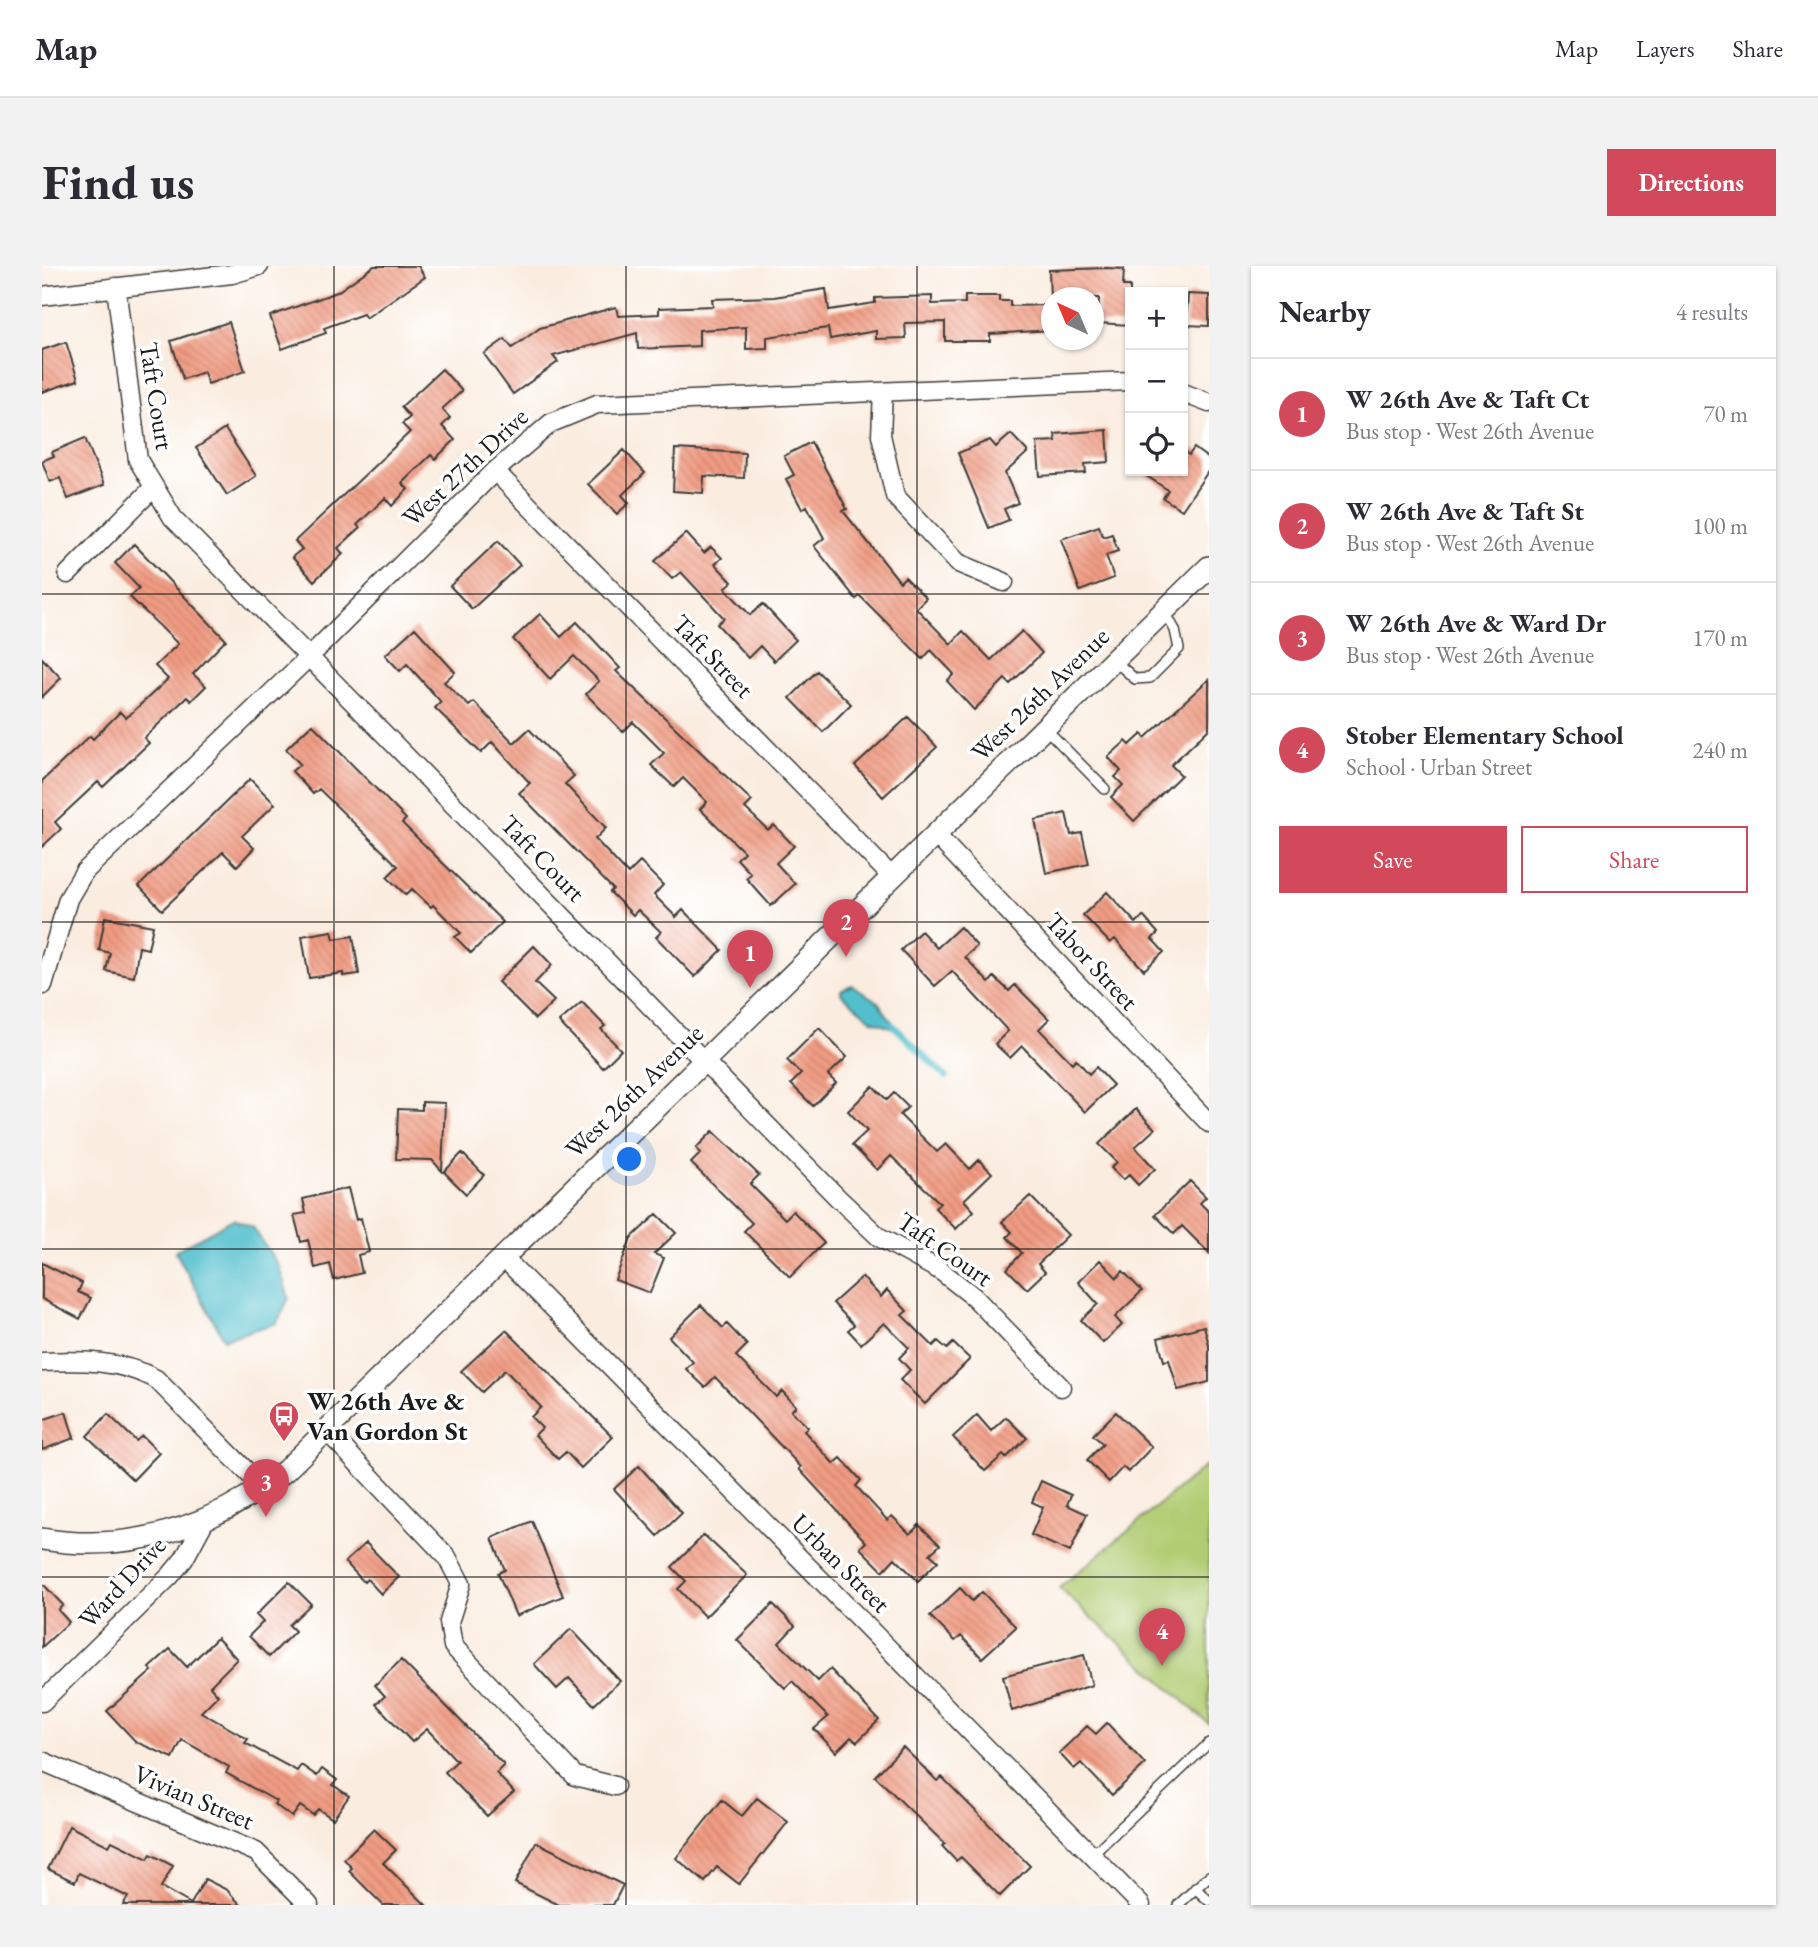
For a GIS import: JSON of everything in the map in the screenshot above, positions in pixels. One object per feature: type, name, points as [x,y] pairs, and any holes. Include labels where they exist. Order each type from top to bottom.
[{"type":"street","points":[[42,296],[232,274],[258,266]]},
{"type":"street","name":"Taft Court","points":[[117,287],[138,460],[173,518],[879,1237],[941,1271],[974,1297],[1061,1387]]},
{"type":"street","name":"West 27th Drive","points":[[43,985],[68,899],[84,872],[310,656],[495,471],[551,423],[597,404],[1125,381]]},
{"type":"street","points":[[883,392],[881,435],[895,496],[958,563],[1004,582]]},
{"type":"street","points":[[1188,395],[1209,403]]},
{"type":"street","name":"Taft Street","points":[[495,471],[892,877]]},
{"type":"street","points":[[68,574],[153,488]]},
{"type":"street","name":"West 26th Avenue","points":[[42,1539],[86,1544],[132,1541],[204,1521],[263,1488],[327,1431],[1209,568]]},
{"type":"street","name":"Tabor Street","points":[[936,835],[1209,1124]]},
{"type":"street","name":"Urban Street","points":[[503,1257],[1141,1905]]},
{"type":"street","points":[[42,1362],[84,1360],[139,1370],[156,1379],[263,1488]]},
{"type":"street","points":[[327,1431],[447,1557],[461,1584],[449,1622],[453,1646],[575,1776],[615,1786]]},
{"type":"street","name":"Ward Drive","points":[[42,1702],[170,1576],[184,1559],[204,1521]]},
{"type":"street","name":"Vivian Street","points":[[42,1761],[256,1852],[309,1905]]},
{"type":"lane","points":[[1115,660],[1135,679],[1150,678],[1179,649],[1175,630],[1165,611]]},
{"type":"lane","points":[[1045,728],[1105,789]]},
{"type":"lane","points":[[1092,1855],[1209,1743]]},
{"type":"lane","points":[[1178,1905],[1209,1876]]},
{"type":"lane","points":[[1195,1888],[1209,1901]]},
{"type":"green space","points":[[1209,1463],[1209,1724],[1059,1588]]},
{"type":"water","points":[[852,985],[878,1002],[898,1030],[872,1020],[841,994],[841,990]]},
{"type":"water","points":[[233,1219],[253,1227],[279,1267],[289,1298],[277,1323],[224,1339],[175,1251]]},
{"type":"building","points":[[374,266],[418,266],[425,277],[366,318],[363,314],[324,328],[326,333],[282,349],[270,316],[337,292]]},
{"type":"building","points":[[1124,269],[1123,286],[1130,286],[1125,287],[1125,325],[1104,323],[1104,287],[1050,287],[1049,270]]},
{"type":"building","points":[[826,289],[829,310],[875,303],[875,298],[932,296],[932,304],[965,303],[965,296],[999,296],[999,301],[1010,301],[1010,306],[1041,305],[1041,331],[990,334],[990,341],[945,341],[945,322],[905,323],[906,338],[876,339],[876,331],[830,339],[828,328],[767,337],[767,348],[746,349],[746,327],[699,330],[699,346],[638,349],[637,333],[553,356],[558,362],[513,394],[484,354],[505,339],[512,348],[540,328],[616,307],[618,316],[659,314],[659,308],[713,306],[712,299],[774,297]]},
{"type":"building","points":[[1188,294],[1209,295],[1209,326],[1188,325]]},
{"type":"building","points":[[229,322],[245,371],[208,384],[204,372],[183,379],[171,341]]},
{"type":"building","points":[[66,342],[78,380],[42,392],[42,350]]},
{"type":"building","points":[[442,369],[462,391],[442,409],[450,418],[442,426],[455,440],[435,459],[431,455],[402,483],[408,489],[392,506],[385,498],[357,525],[360,528],[338,548],[343,554],[314,581],[292,557],[302,549],[295,541],[410,432],[402,424],[410,417],[401,407]]},
{"type":"building","points":[[225,429],[256,476],[227,495],[196,448]]},
{"type":"building","points":[[1107,430],[1109,462],[1085,464],[1086,473],[1040,476],[1037,442],[1056,441],[1055,434]]},
{"type":"building","points":[[1011,434],[1028,452],[1005,473],[1018,503],[1004,509],[1009,520],[989,528],[958,453],[990,440],[996,447]]},
{"type":"building","points":[[85,438],[104,485],[68,499],[60,478],[50,482],[42,461],[54,456],[52,452]]},
{"type":"building","points":[[811,442],[847,509],[843,511],[900,582],[905,577],[926,598],[916,608],[951,644],[963,631],[991,660],[1022,631],[1042,653],[1010,684],[1005,679],[974,710],[947,681],[954,674],[931,650],[923,659],[860,596],[856,599],[814,546],[824,538],[807,506],[802,509],[786,479],[794,475],[784,456]]},
{"type":"building","points":[[1194,448],[1209,459],[1209,470],[1182,510],[1163,498],[1168,490],[1147,476],[1188,476],[1189,455]]},
{"type":"building","points":[[675,449],[745,453],[744,478],[704,476],[703,493],[673,491]]},
{"type":"building","points":[[624,450],[645,473],[622,495],[629,503],[617,514],[588,484]]},
{"type":"building","points":[[1099,526],[1103,537],[1112,534],[1118,551],[1106,555],[1114,578],[1080,591],[1061,539]]},
{"type":"building","points":[[686,533],[704,553],[711,547],[722,558],[715,564],[732,582],[725,588],[750,615],[763,604],[796,640],[774,661],[760,646],[748,658],[717,624],[724,618],[681,572],[672,579],[655,561]]},
{"type":"building","points":[[498,541],[520,565],[472,609],[450,586]]},
{"type":"building","points":[[134,544],[226,640],[193,674],[206,686],[191,701],[187,697],[144,738],[149,743],[103,787],[98,782],[55,822],[61,829],[42,847],[42,781],[90,736],[93,739],[120,712],[126,718],[168,679],[155,666],[178,644],[130,597],[139,588],[115,563]]},
{"type":"building","points":[[540,614],[561,637],[577,622],[620,668],[616,671],[752,801],[745,808],[768,830],[774,825],[794,846],[776,863],[795,884],[771,906],[746,878],[751,874],[737,859],[744,852],[700,809],[707,802],[683,778],[674,787],[651,765],[664,753],[633,722],[623,732],[586,694],[599,681],[574,656],[550,679],[513,639]]},
{"type":"building","points":[[415,628],[455,672],[444,682],[469,706],[474,702],[514,743],[529,729],[574,776],[565,784],[606,828],[595,839],[628,874],[640,862],[663,885],[654,895],[676,917],[683,910],[722,950],[695,977],[656,937],[661,932],[638,910],[633,915],[610,892],[613,889],[519,793],[530,783],[492,742],[481,753],[435,708],[441,702],[407,664],[400,671],[385,655]]},
{"type":"building","points":[[42,658],[61,678],[42,697]]},
{"type":"building","points":[[817,671],[851,704],[823,732],[790,698]]},
{"type":"building","points":[[1209,679],[1209,729],[1171,765],[1181,775],[1134,821],[1111,797],[1123,785],[1115,777],[1121,771],[1108,757],[1126,741],[1130,745],[1142,734],[1145,738]]},
{"type":"building","points":[[908,717],[937,747],[883,797],[855,766]]},
{"type":"building","points":[[312,724],[406,819],[402,823],[503,922],[471,953],[455,937],[461,933],[433,905],[431,907],[412,889],[406,895],[387,877],[398,866],[319,789],[313,794],[292,771],[300,764],[286,749]]},
{"type":"building","points":[[250,779],[275,804],[242,836],[254,848],[237,866],[223,852],[162,910],[139,886]]},
{"type":"building","points":[[1066,813],[1071,835],[1082,833],[1089,864],[1046,873],[1035,820]]},
{"type":"building","points":[[1107,892],[1136,923],[1143,916],[1158,933],[1152,939],[1164,952],[1144,970],[1115,939],[1110,943],[1083,915]]},
{"type":"building","points":[[105,917],[153,926],[148,949],[139,947],[134,977],[106,971],[110,953],[99,950]]},
{"type":"building","points":[[960,927],[977,946],[965,957],[989,983],[994,977],[1009,991],[1015,985],[1049,1019],[1039,1029],[1072,1063],[1076,1059],[1089,1074],[1096,1067],[1113,1085],[1085,1112],[1022,1046],[1010,1058],[995,1044],[1008,1031],[952,971],[935,986],[901,950],[921,931],[937,948]]},
{"type":"building","points":[[332,931],[334,939],[353,936],[359,974],[343,976],[343,973],[309,978],[302,936]]},
{"type":"building","points":[[534,946],[552,965],[535,983],[554,1001],[535,1019],[498,982]]},
{"type":"building","points":[[582,1002],[605,1026],[601,1029],[621,1050],[603,1068],[559,1022]]},
{"type":"building","points":[[819,1028],[847,1057],[828,1075],[836,1083],[813,1106],[791,1084],[801,1074],[787,1060]]},
{"type":"building","points":[[873,1086],[887,1100],[894,1093],[908,1107],[900,1115],[937,1152],[946,1144],[970,1169],[979,1160],[992,1173],[964,1200],[974,1211],[956,1229],[935,1208],[940,1203],[891,1156],[877,1170],[852,1145],[867,1131],[848,1111]]},
{"type":"building","points":[[422,1102],[445,1103],[442,1171],[432,1160],[396,1159],[398,1109],[422,1110]]},
{"type":"building","points":[[1136,1109],[1155,1129],[1135,1147],[1155,1169],[1138,1185],[1129,1175],[1123,1180],[1111,1168],[1117,1162],[1099,1144]]},
{"type":"building","points":[[713,1131],[759,1175],[750,1184],[785,1219],[793,1211],[824,1243],[790,1277],[744,1231],[752,1223],[691,1163],[701,1153],[696,1148]]},
{"type":"building","points":[[462,1153],[484,1175],[466,1194],[444,1172]]},
{"type":"building","points":[[1190,1181],[1206,1197],[1200,1203],[1209,1212],[1209,1253],[1182,1226],[1174,1234],[1155,1215]]},
{"type":"building","points":[[348,1188],[356,1220],[361,1218],[369,1252],[358,1255],[362,1273],[334,1280],[330,1264],[315,1268],[308,1240],[301,1242],[294,1215],[306,1213],[303,1199]]},
{"type":"building","points":[[1030,1196],[1068,1235],[1038,1264],[1045,1272],[1027,1289],[1007,1269],[1022,1253],[1007,1237],[1012,1232],[1002,1222]]},
{"type":"building","points":[[657,1214],[676,1233],[654,1254],[664,1258],[650,1293],[615,1280],[631,1238]]},
{"type":"building","points":[[1100,1260],[1117,1278],[1123,1271],[1142,1291],[1115,1317],[1122,1325],[1103,1343],[1081,1320],[1098,1304],[1078,1282]]},
{"type":"building","points":[[42,1263],[82,1283],[78,1292],[91,1298],[80,1319],[42,1299]]},
{"type":"building","points":[[862,1277],[881,1297],[887,1290],[907,1311],[902,1315],[933,1346],[938,1341],[947,1349],[953,1343],[970,1359],[925,1404],[900,1380],[910,1370],[899,1358],[909,1348],[884,1323],[861,1344],[848,1330],[854,1325],[833,1303]]},
{"type":"building","points":[[701,1305],[723,1328],[727,1324],[747,1345],[736,1356],[776,1397],[782,1391],[796,1406],[791,1411],[808,1427],[804,1431],[834,1464],[841,1458],[861,1480],[856,1486],[887,1520],[892,1516],[910,1534],[919,1525],[940,1545],[930,1554],[938,1561],[918,1581],[895,1558],[883,1571],[860,1548],[866,1542],[799,1469],[801,1467],[715,1377],[705,1387],[686,1369],[693,1362],[669,1337]]},
{"type":"building","points":[[1204,1326],[1209,1345],[1209,1382],[1178,1390],[1169,1360],[1164,1361],[1158,1338]]},
{"type":"building","points":[[506,1330],[613,1437],[581,1468],[566,1452],[558,1459],[535,1435],[542,1428],[531,1417],[541,1407],[505,1370],[482,1392],[461,1371]]},
{"type":"building","points":[[66,1412],[74,1438],[42,1450],[42,1420]]},
{"type":"building","points":[[1116,1412],[1152,1447],[1128,1472],[1123,1467],[1109,1482],[1087,1460],[1103,1444],[1093,1435]]},
{"type":"building","points":[[108,1414],[136,1441],[142,1436],[159,1453],[133,1480],[87,1436]]},
{"type":"building","points":[[977,1415],[991,1431],[1006,1417],[1027,1438],[1006,1458],[1003,1455],[985,1471],[953,1437]]},
{"type":"building","points":[[639,1466],[682,1513],[658,1536],[614,1489]]},
{"type":"building","points":[[1041,1481],[1071,1495],[1067,1505],[1087,1514],[1070,1552],[1031,1535],[1043,1507],[1032,1502]]},
{"type":"building","points":[[532,1521],[563,1596],[516,1616],[498,1573],[505,1570],[492,1538]]},
{"type":"building","points":[[704,1535],[747,1575],[705,1617],[678,1589],[686,1581],[672,1567]]},
{"type":"building","points":[[366,1543],[399,1577],[381,1594],[367,1579],[364,1582],[345,1562]]},
{"type":"building","points":[[289,1582],[311,1604],[289,1625],[295,1631],[269,1657],[249,1636],[263,1622],[256,1615]]},
{"type":"building","points":[[42,1583],[63,1605],[58,1610],[69,1622],[42,1647]]},
{"type":"building","points":[[960,1588],[972,1601],[982,1592],[1016,1627],[982,1658],[961,1636],[955,1641],[930,1616]]},
{"type":"building","points":[[773,1604],[795,1626],[779,1643],[818,1681],[830,1669],[879,1720],[857,1742],[851,1737],[836,1752],[814,1729],[828,1717],[792,1681],[785,1688],[737,1640]]},
{"type":"building","points":[[571,1629],[620,1681],[594,1705],[569,1678],[557,1689],[534,1664]]},
{"type":"building","points":[[217,1638],[237,1659],[210,1686],[218,1695],[201,1712],[248,1739],[245,1743],[297,1771],[301,1765],[317,1776],[322,1769],[337,1780],[333,1785],[349,1796],[333,1819],[318,1809],[313,1815],[300,1806],[292,1817],[274,1804],[276,1801],[226,1773],[229,1767],[182,1740],[173,1758],[136,1742],[107,1711],[152,1671],[149,1668],[170,1649],[187,1667]]},
{"type":"building","points":[[1084,1655],[1092,1685],[1012,1711],[1003,1676]]},
{"type":"building","points":[[401,1660],[504,1765],[496,1773],[514,1792],[487,1816],[445,1772],[457,1761],[427,1729],[412,1742],[376,1704],[385,1696],[375,1685]]},
{"type":"building","points":[[1107,1723],[1145,1764],[1112,1795],[1081,1763],[1074,1769],[1059,1753],[1087,1726],[1096,1734]]},
{"type":"building","points":[[903,1747],[937,1781],[942,1777],[1030,1866],[1000,1896],[961,1857],[956,1861],[942,1846],[945,1844],[875,1776]]},
{"type":"building","points":[[757,1798],[788,1822],[739,1884],[717,1867],[705,1882],[676,1858],[722,1800],[742,1816]]},
{"type":"building","points":[[69,1826],[109,1846],[112,1841],[148,1859],[151,1854],[173,1866],[161,1887],[191,1904],[205,1879],[227,1890],[241,1905],[123,1905],[128,1897],[79,1873],[75,1882],[48,1869]]},
{"type":"building","points":[[374,1829],[396,1850],[383,1863],[426,1905],[383,1905],[349,1871],[352,1868],[344,1859]]},
{"type":"building","points":[[536,1842],[623,1885],[613,1905],[559,1905],[515,1883]]},
{"type":"waterway","points":[[893,1025],[946,1077]]},
{"type":"place","name":"W 26th Ave & Taft St","points":[[846,957]]},
{"type":"place","name":"W 26th Ave & Taft Ct","points":[[750,988]]},
{"type":"place","name":"W 26th Ave & Van Gordon St","points":[[284,1443]]},
{"type":"place","name":"W 26th Ave & Ward Dr","points":[[266,1517]]},
{"type":"place","name":"Stober Elementary School","points":[[1162,1666]]}]
